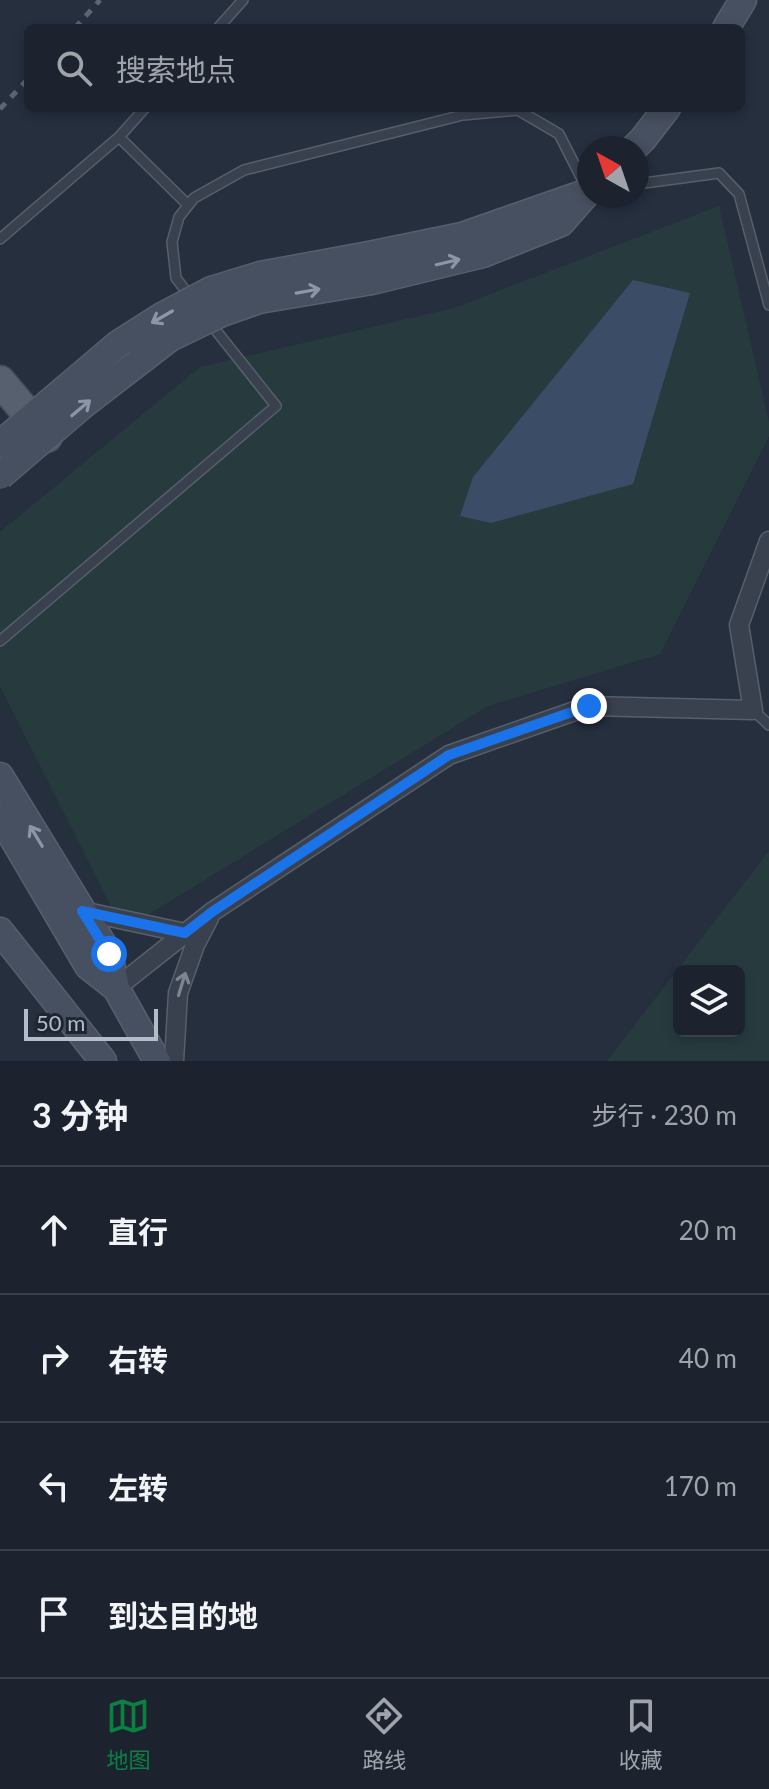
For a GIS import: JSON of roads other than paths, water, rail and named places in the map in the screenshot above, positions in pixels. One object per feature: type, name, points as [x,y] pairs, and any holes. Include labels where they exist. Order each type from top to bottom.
[{"type":"main road","points":[[728,24],[743,0]]},
{"type":"main road","points":[[645,136],[664,112]]},
{"type":"main road","points":[[0,476],[20,434],[118,344],[211,290],[260,275],[370,268],[577,195]]},
{"type":"main road","points":[[0,381],[20,434]]},
{"type":"main road","points":[[0,776],[70,904],[88,966],[116,988],[157,1061]]},
{"type":"main road","points":[[0,816],[70,904]]},
{"type":"main road","points":[[0,931],[103,1061]]},
{"type":"street","points":[[116,988],[212,912],[449,755],[589,706],[753,710],[739,625],[769,541]]},
{"type":"street","points":[[70,904],[185,933]]},
{"type":"street","points":[[174,1061],[178,993],[195,945],[212,912]]},
{"type":"lane","points":[[222,24],[243,0]]},
{"type":"lane","points":[[0,239],[119,137],[141,112]]},
{"type":"lane","points":[[0,641],[276,406],[176,278],[172,242],[179,217],[194,198],[244,170],[463,115],[496,112]]},
{"type":"lane","points":[[521,112],[559,134],[577,168]]},
{"type":"lane","points":[[119,137],[188,205]]},
{"type":"lane","points":[[649,182],[719,173],[739,194],[769,305]]},
{"type":"lane","points":[[753,710],[769,725]]},
{"type":"water","points":[[633,280],[690,293],[633,484],[491,523],[460,516],[473,477]]},
{"type":"railway","points":[[79,24],[100,0]]},
{"type":"railway","points":[[0,109],[24,83]]}]
